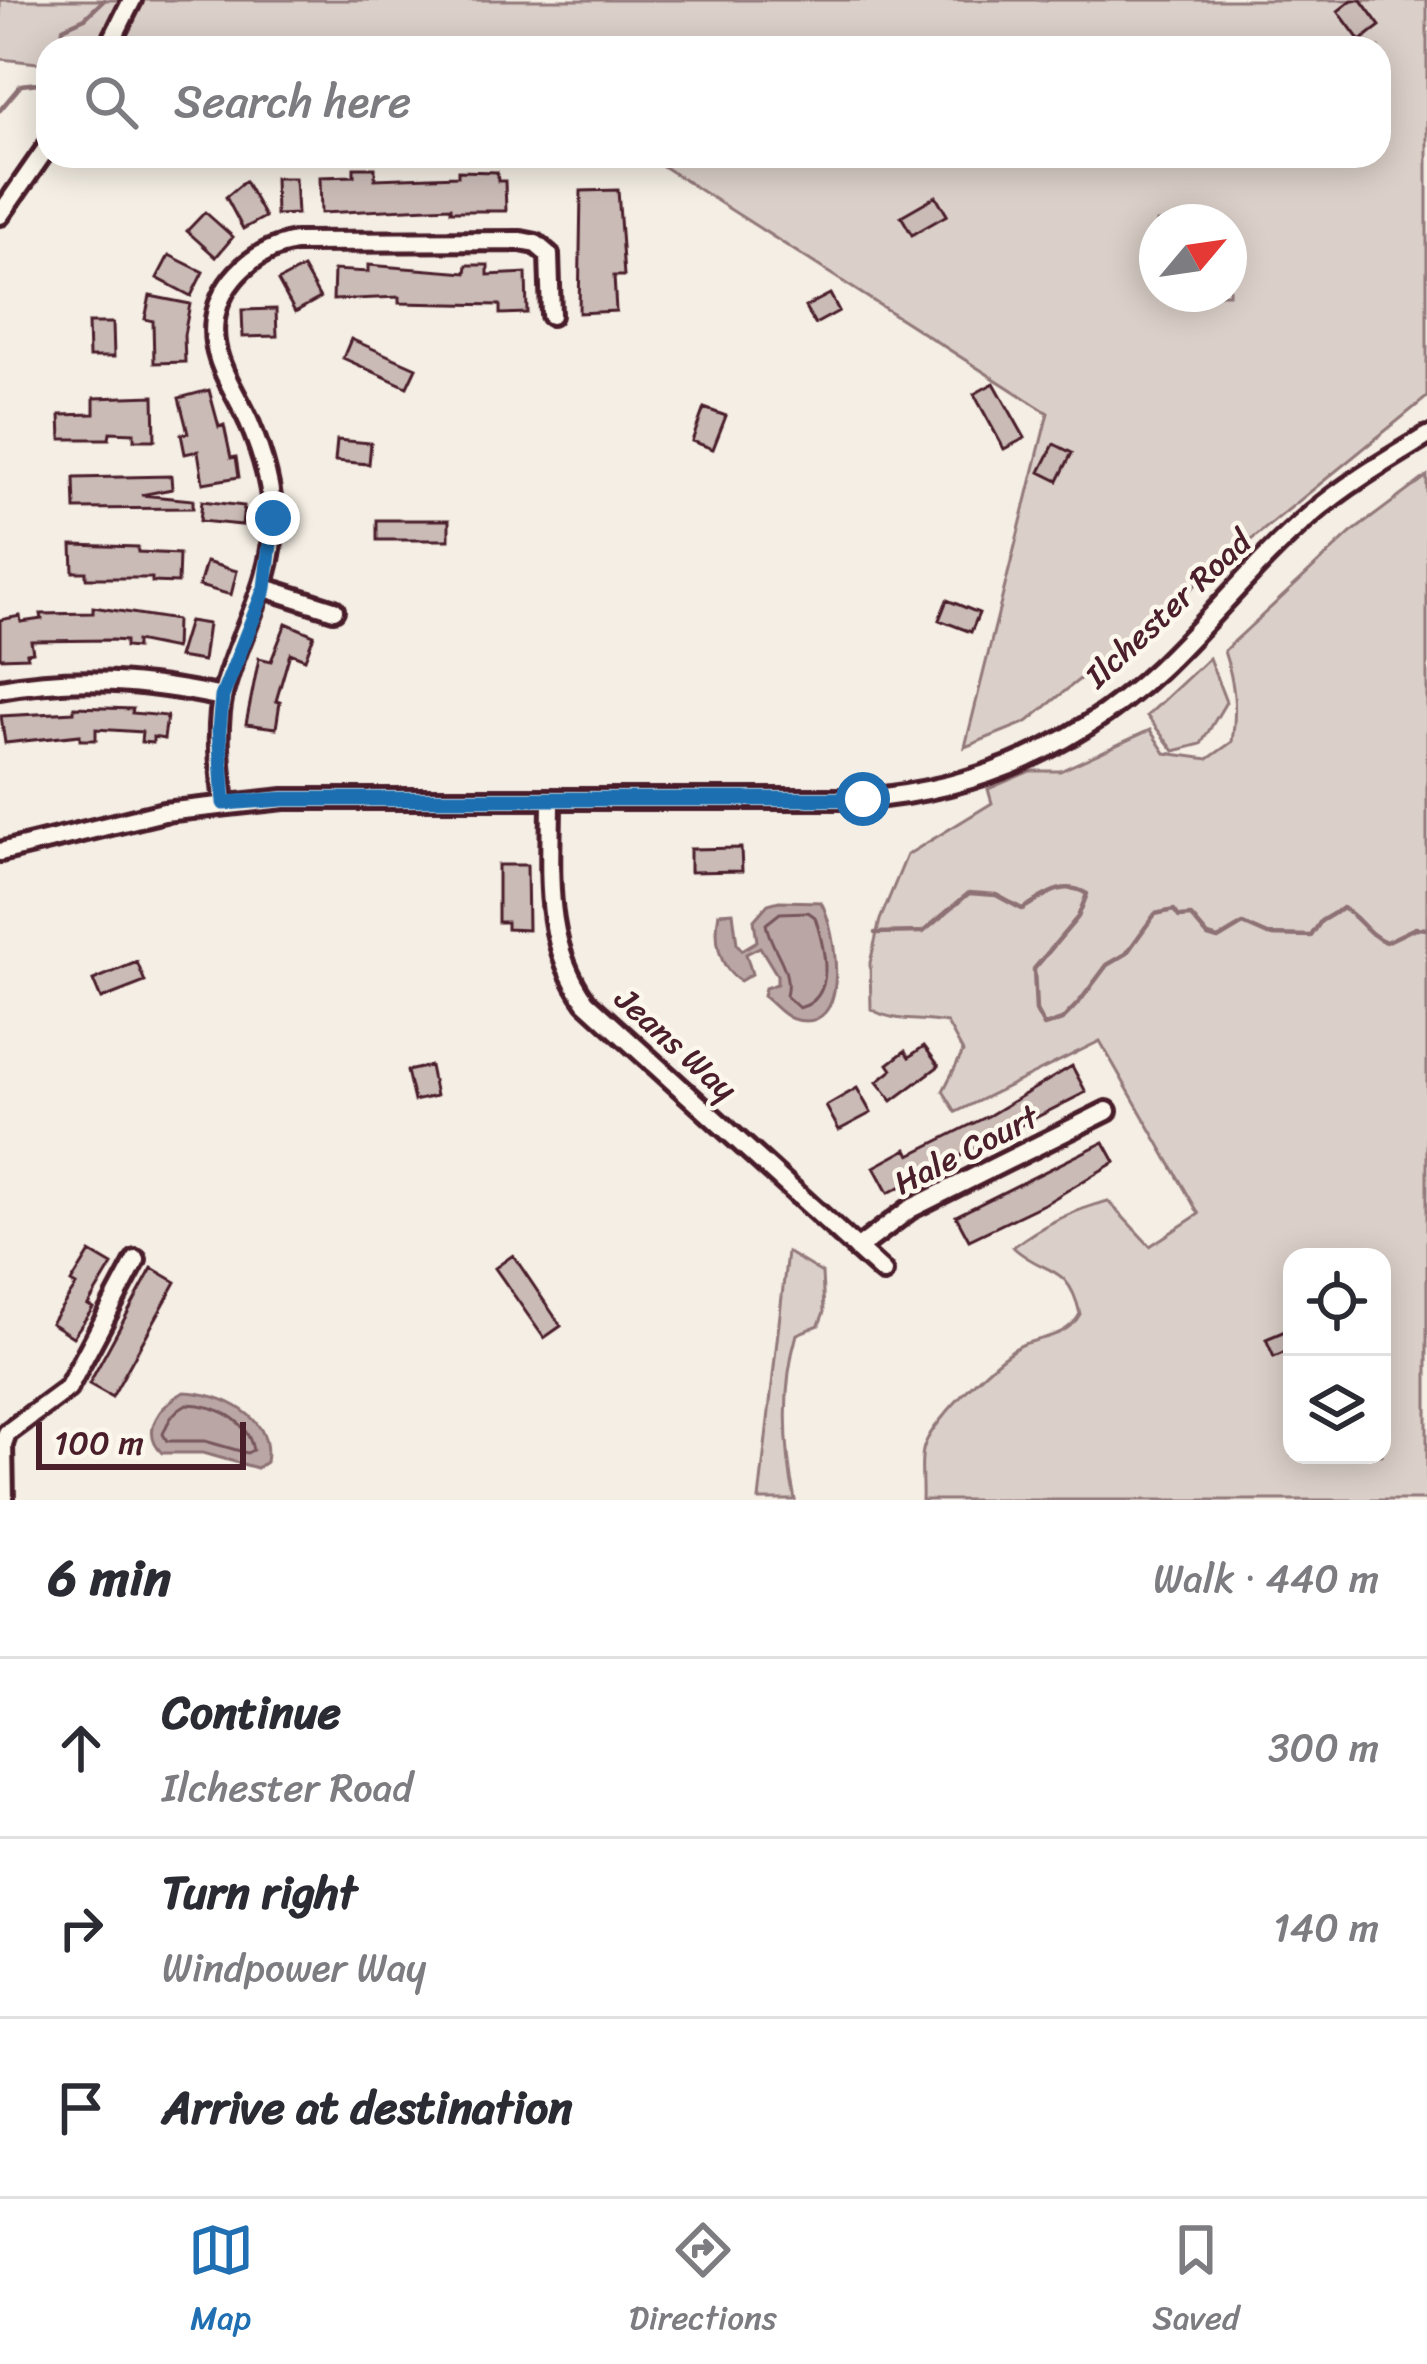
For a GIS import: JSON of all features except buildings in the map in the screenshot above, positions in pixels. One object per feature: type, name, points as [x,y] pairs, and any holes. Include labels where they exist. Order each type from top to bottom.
[{"type":"street","points":[[114,36],[132,0]]},
{"type":"street","points":[[0,215],[36,163]]},
{"type":"street","points":[[224,803],[219,730],[222,697],[265,588],[272,541],[271,489],[248,419],[217,356],[214,336],[222,295],[247,264],[280,244],[309,240],[520,241],[536,244],[549,255],[551,315]]},
{"type":"street","name":"Ilchester Road","points":[[0,852],[164,812],[224,803],[284,799],[863,799],[956,786],[995,772],[1116,704],[1156,671],[1312,514],[1427,436]]},
{"type":"street","points":[[265,588],[334,610]]},
{"type":"street","points":[[0,689],[78,679],[118,680],[222,697]]},
{"type":"street","name":"Jeans Way","points":[[551,799],[555,942],[574,986],[604,1019],[883,1273]]},
{"type":"street","name":"Hale Court","points":[[857,1249],[910,1210],[1107,1112]]},
{"type":"street","points":[[4,1500],[7,1433],[68,1388],[136,1261]]},
{"type":"shaded area","points":[[0,0],[1427,0],[1427,397],[1027,722],[965,747],[1048,413],[666,168],[1391,168],[1391,36],[36,36],[36,63],[0,59]]},
{"type":"shaded area","points":[[1427,476],[1427,1500],[922,1500],[923,1449],[941,1419],[1013,1350],[1063,1331],[1080,1314],[1062,1277],[1013,1247],[1058,1219],[1108,1201],[1150,1246],[1199,1214],[1100,1041],[956,1112],[943,1091],[963,1052],[947,1023],[898,1018],[871,1009],[870,963],[880,920],[907,855],[992,803],[988,789],[1030,771],[1060,771],[1150,730],[1165,753],[1208,759],[1232,742],[1234,696],[1224,651],[1351,533]]},
{"type":"shaded area","points":[[1209,658],[1226,702],[1201,744],[1174,751],[1147,716]]},
{"type":"shaded area","points":[[787,1252],[822,1273],[824,1312],[819,1325],[797,1334],[789,1374],[787,1438],[795,1500],[759,1500]]},
{"type":"water","points":[[821,902],[832,934],[833,997],[825,1012],[812,1020],[793,1019],[763,996],[765,988],[777,984],[777,975],[760,947],[746,954],[752,974],[740,981],[719,951],[719,913],[733,912],[742,950],[757,941],[754,920],[768,904]]},
{"type":"water","points":[[184,1392],[229,1402],[254,1420],[266,1446],[266,1462],[257,1468],[203,1453],[162,1453],[153,1427],[167,1404]]},
{"type":"waterway","points":[[63,36],[63,28],[85,18],[104,0]]},
{"type":"waterway","points":[[0,110],[21,85],[36,83]]},
{"type":"waterway","points":[[875,933],[923,932],[969,893],[996,895],[1022,909],[1061,889],[1087,894],[1078,917],[1034,969],[1036,1011],[1044,1026],[1062,1020],[1107,965],[1126,954],[1155,914],[1174,910],[1179,917],[1191,916],[1208,936],[1218,939],[1243,924],[1268,935],[1311,936],[1321,921],[1343,908],[1386,942],[1415,928],[1427,929]]},
{"type":"route","points":[[273,518],[265,588],[222,697],[219,730],[224,803],[284,799],[863,799]]}]
